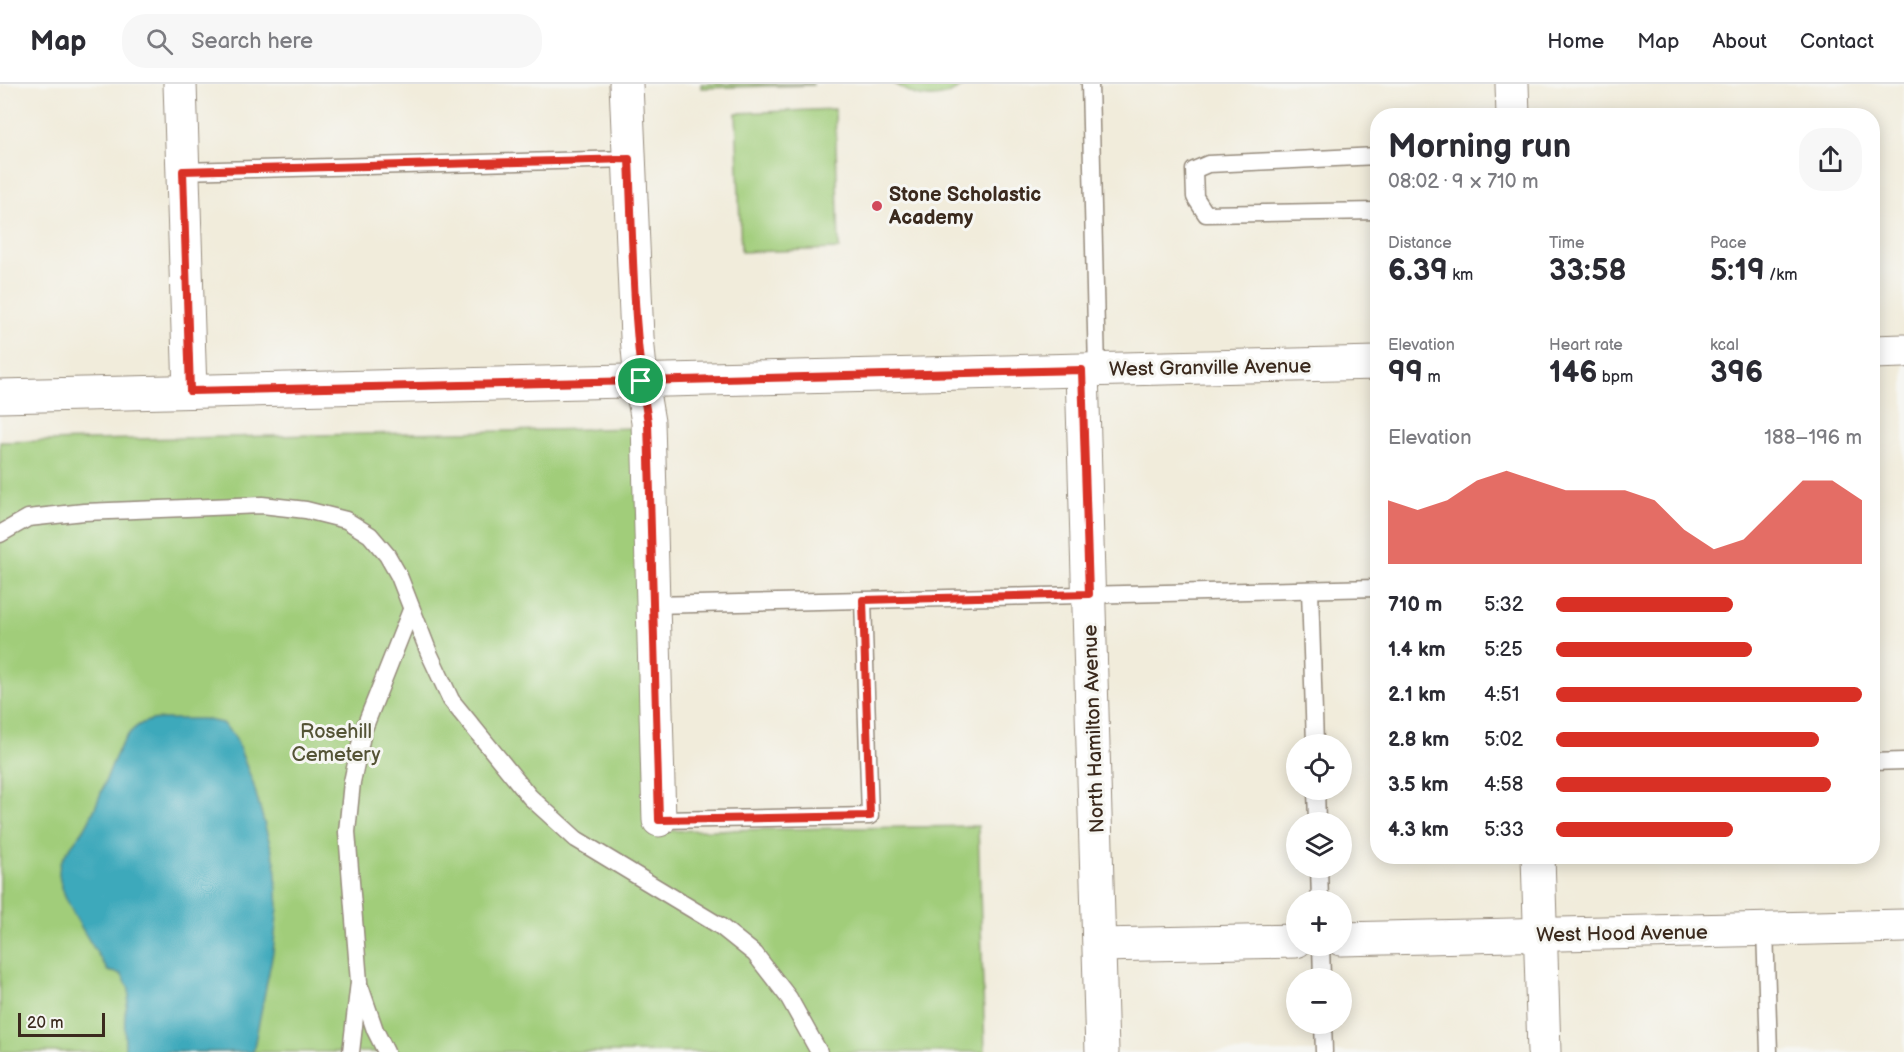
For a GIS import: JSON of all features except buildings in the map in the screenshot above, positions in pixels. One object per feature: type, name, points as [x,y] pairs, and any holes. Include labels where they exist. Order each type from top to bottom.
[{"type":"street","points":[[180,84],[190,391]]},
{"type":"street","points":[[626,84],[637,338],[648,422],[659,820]]},
{"type":"street","points":[[1512,84],[1513,108]]},
{"type":"street","points":[[1880,352],[1904,351]]},
{"type":"street","name":"West Granville Avenue","points":[[0,396],[1370,363]]},
{"type":"street","name":"North Hamilton Avenue","points":[[1089,370],[1089,594],[1102,1052]]},
{"type":"street","points":[[1538,864],[1544,1052]]},
{"type":"street","name":"West Hood Avenue","points":[[1352,939],[1904,926]]},
{"type":"street","points":[[1100,945],[1286,940]]},
{"type":"lane","points":[[1089,370],[1090,84]]},
{"type":"lane","points":[[1370,156],[1208,164],[1194,170],[1195,197],[1206,214],[1370,211]]},
{"type":"lane","points":[[183,171],[629,159]]},
{"type":"lane","points":[[0,534],[28,519],[84,512],[262,505],[306,510],[346,520],[370,535],[387,555],[399,576],[429,653],[451,700],[530,797],[576,839],[720,926],[754,954],[789,998],[819,1052]]},
{"type":"lane","points":[[653,605],[1370,588]]},
{"type":"lane","points":[[1310,590],[1315,734]]},
{"type":"lane","points":[[659,820],[870,816],[863,600]]},
{"type":"lane","points":[[351,1052],[359,982],[347,832],[352,782],[363,731],[411,610]]},
{"type":"lane","points":[[1880,762],[1904,761]]},
{"type":"lane","points":[[1765,929],[1769,1052]]},
{"type":"lane","points":[[359,982],[375,1030],[386,1052]]},
{"type":"lane","points":[[1323,1034],[1324,1052]]},
{"type":"green space","points":[[701,84],[813,84],[813,85],[701,88]]},
{"type":"green space","points":[[895,84],[965,84],[948,94],[930,97],[912,94]]},
{"type":"green space","points":[[835,109],[839,249],[741,252],[736,113]]},
{"type":"green space","name":"Rosehill Cemetery","points":[[635,428],[649,831],[978,826],[985,1052],[0,1052],[0,442]]},
{"type":"water","points":[[160,719],[203,719],[222,723],[235,737],[253,783],[275,862],[278,907],[273,952],[253,1052],[125,1052],[128,986],[121,974],[108,971],[79,923],[61,884],[59,873],[62,861],[92,815],[122,744],[138,725]]},
{"type":"place","name":"Stone Scholastic Academy","points":[[877,206]]},
{"type":"route","points":[[641,381],[190,391],[183,171],[629,159],[637,338],[641,381],[648,422],[659,820],[870,816],[863,600],[1089,594],[1082,370],[641,381]]}]
